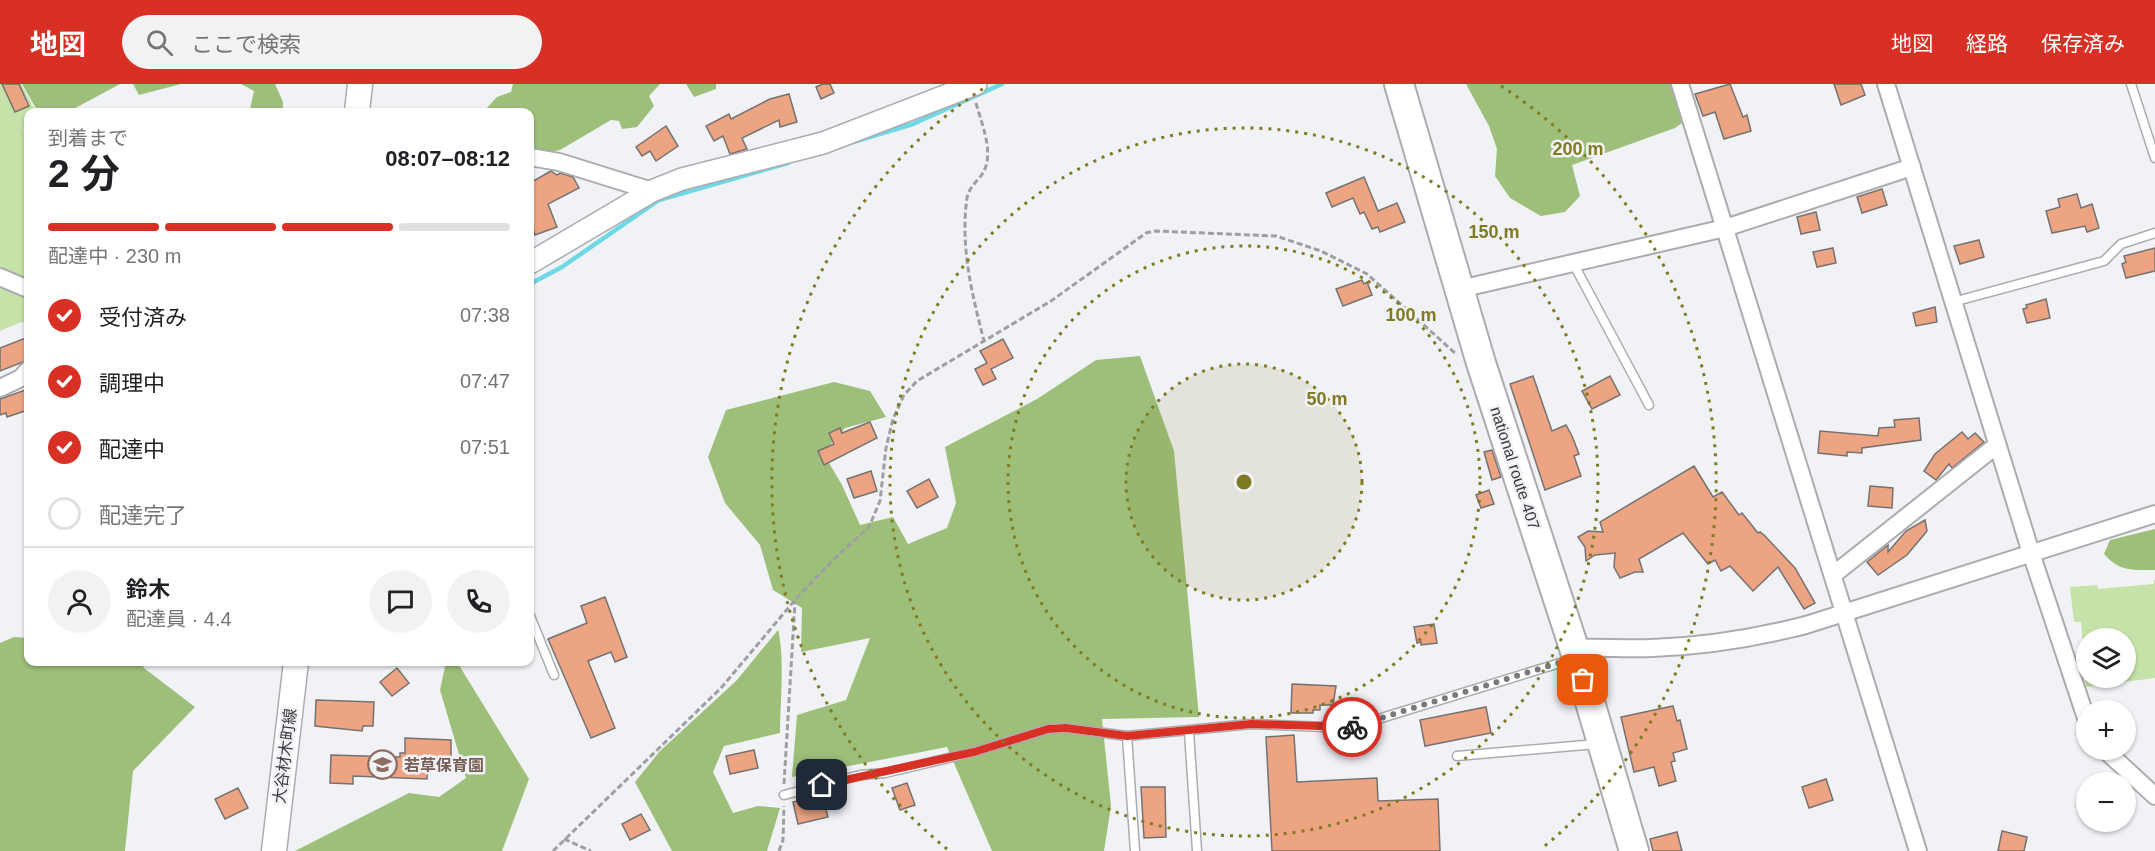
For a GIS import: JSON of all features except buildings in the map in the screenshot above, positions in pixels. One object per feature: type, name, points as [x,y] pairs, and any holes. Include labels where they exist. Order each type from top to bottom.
[{"type":"highway","name":"national route 407","points":[[1399,84],[1481,363],[1575,653],[1634,851]]},
{"type":"main road","points":[[357,108],[360,84]]},
{"type":"main road","name":"大谷材木町線","points":[[274,851],[296,666]]},
{"type":"street","points":[[1680,84],[1918,851]]},
{"type":"street","points":[[1886,84],[2031,553],[2080,700]]},
{"type":"street","points":[[534,261],[652,191],[682,179],[823,143],[974,85]]},
{"type":"street","points":[[534,159],[559,162],[652,191]]},
{"type":"street","points":[[1460,288],[1725,228],[1912,167]]},
{"type":"street","points":[[0,277],[24,287]]},
{"type":"street","points":[[0,388],[24,375]]},
{"type":"street","points":[[1833,575],[1997,445]]},
{"type":"street","points":[[1575,653],[1712,644],[1761,636],[1844,613],[2155,514]]},
{"type":"street","points":[[2116,760],[2155,796]]},
{"type":"lane","points":[[2131,84],[2155,158]]},
{"type":"lane","points":[[1953,302],[2104,261],[2113,249],[2121,244],[2155,233]]},
{"type":"lane","points":[[1572,261],[1649,405]]},
{"type":"lane","points":[[534,626],[554,675]]},
{"type":"lane","points":[[784,795],[860,775],[885,773],[974,752],[1048,729],[1066,728],[1127,736],[1189,732],[1251,724],[1349,728],[1575,653]]},
{"type":"lane","points":[[1189,732],[1197,851]]},
{"type":"lane","points":[[1127,736],[1135,851]]},
{"type":"lane","points":[[1457,756],[1603,744]]},
{"type":"path","points":[[974,85],[987,155],[984,172],[970,189],[967,197],[966,246],[970,287],[984,341]]},
{"type":"path","points":[[553,851],[721,688],[795,600],[832,560],[869,527],[880,501],[886,448],[893,419],[904,395],[927,373],[1051,301],[1146,233],[1155,231],[1276,236],[1320,251],[1367,274],[1451,351],[1473,362],[1481,363]]},
{"type":"path","points":[[779,851],[783,840],[795,600]]},
{"type":"path","points":[[564,839],[591,851]]},
{"type":"green space","points":[[0,84],[21,84],[34,108],[24,108],[23,128],[24,322],[0,331]]},
{"type":"green space","points":[[22,84],[120,84],[75,108],[36,108]]},
{"type":"green space","points":[[133,84],[181,84],[139,95]]},
{"type":"green space","points":[[241,84],[275,84],[283,102],[283,108],[250,108],[254,91]]},
{"type":"green space","points":[[513,84],[660,84],[649,96],[654,106],[637,127],[622,129],[619,121],[611,120],[560,150],[550,152],[534,148],[534,108],[487,108],[497,97],[511,92]]},
{"type":"green space","points":[[686,84],[716,84],[716,89],[694,97]]},
{"type":"green space","points":[[1466,84],[1670,84],[1682,123],[1675,128],[1572,165],[1580,196],[1565,212],[1541,216],[1510,198],[1495,176],[1497,149],[1489,126]]},
{"type":"green space","points":[[1140,356],[1174,451],[1199,717],[1102,719],[1111,806],[1104,851],[992,851],[947,747],[792,777],[797,715],[846,700],[870,638],[801,652],[802,608],[773,590],[760,545],[725,503],[708,457],[726,410],[834,382],[870,391],[886,417],[845,428],[823,453],[842,485],[860,525],[893,517],[908,544],[947,528],[956,503],[945,447],[1037,399],[1096,360]]},
{"type":"green space","points":[[2155,529],[2155,570],[2133,570],[2121,567],[2104,554],[2110,540]]},
{"type":"green space","points":[[2155,580],[2155,678],[2136,680],[2136,628],[2081,628],[2081,622],[2074,622],[2070,587],[2097,585],[2098,589],[2154,584]]},
{"type":"green space","points":[[778,630],[782,667],[780,733],[724,746],[713,772],[733,813],[758,806],[780,808],[767,851],[672,851],[635,782],[660,751],[737,680]]},
{"type":"green space","points":[[14,637],[24,638],[24,666],[143,666],[195,707],[133,771],[125,851],[0,851],[0,643]]},
{"type":"green space","points":[[445,666],[459,666],[529,779],[502,851],[295,851],[409,793],[439,797],[466,778],[440,690]]},
{"type":"waterway","points":[[853,142],[913,124],[1002,84]]},
{"type":"waterway","points":[[534,282],[562,267],[659,200],[788,163]]},
{"type":"way so far","points":[[1352,727],[1576,658],[1583,680]]},
{"type":"place","name":"若草保育園","points":[[383,765]]},
{"type":"route","points":[[822,785],[974,752],[1048,729],[1066,728],[1127,736],[1189,732],[1251,724],[1352,727]]}]
